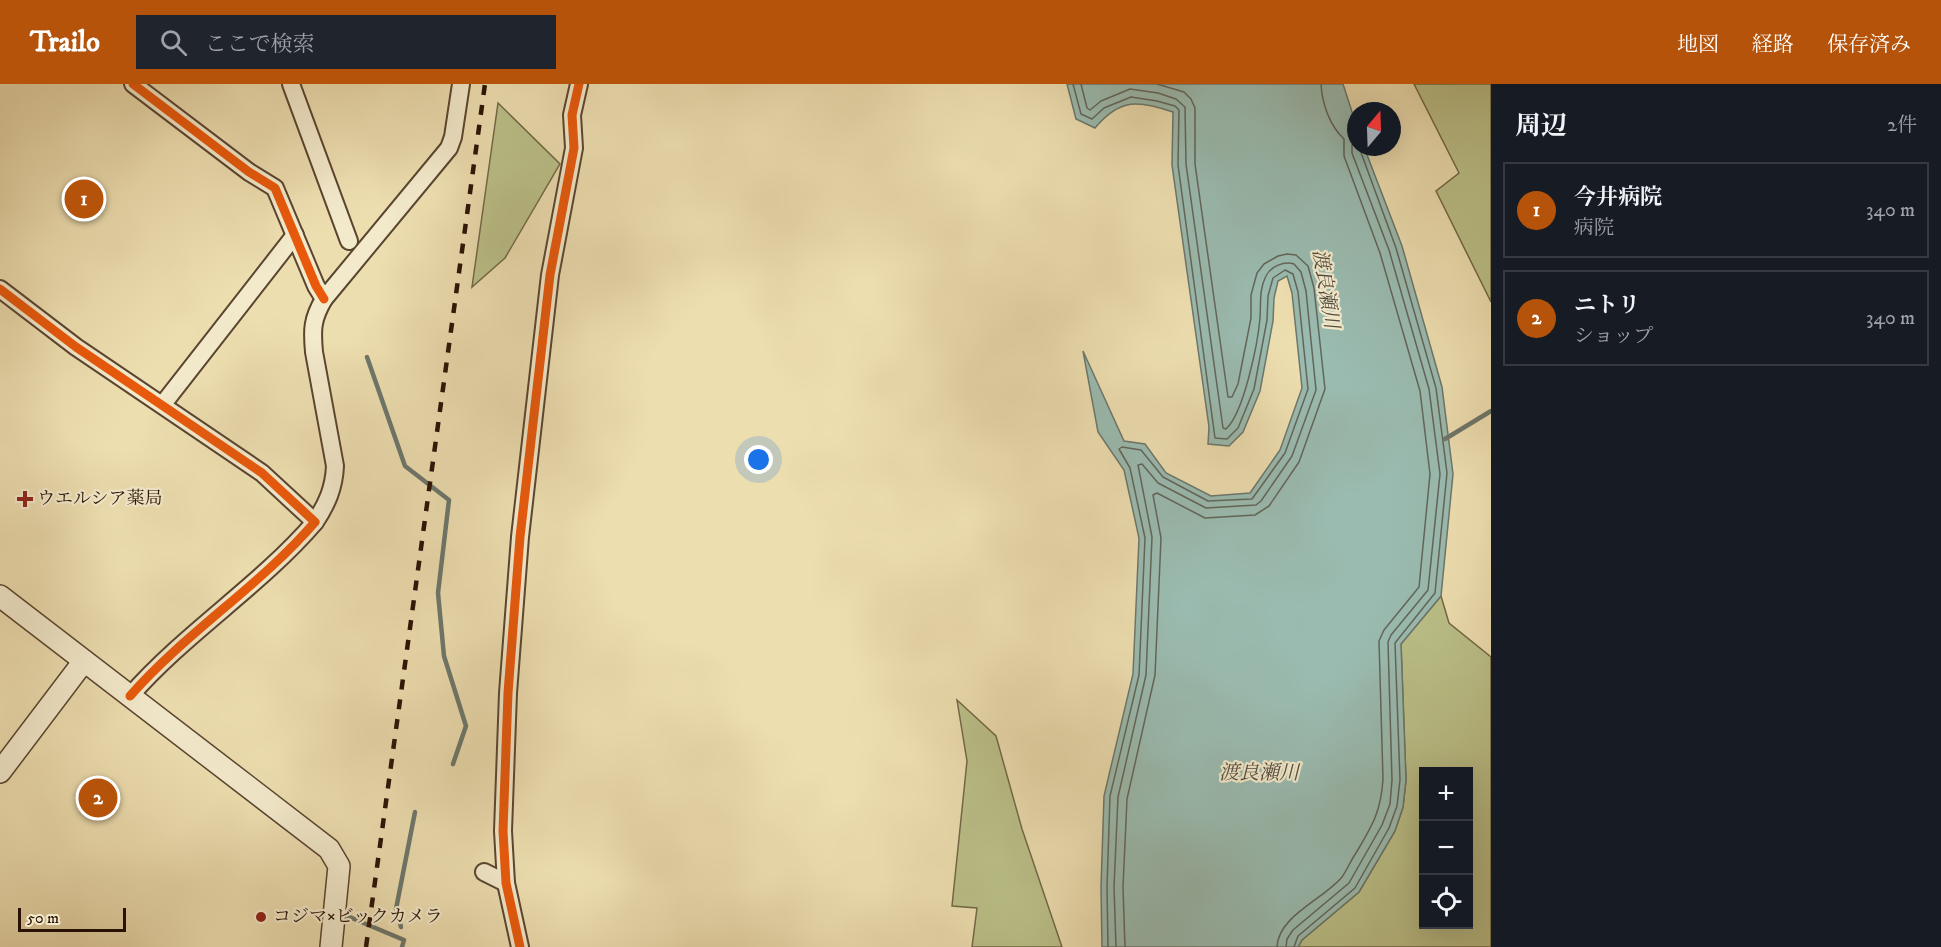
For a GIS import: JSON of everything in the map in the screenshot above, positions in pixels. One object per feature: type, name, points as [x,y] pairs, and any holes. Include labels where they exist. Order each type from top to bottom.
[{"type":"street","points":[[133,84],[153,89],[249,172],[275,188],[315,286],[324,299]]},
{"type":"street","points":[[291,84],[349,241]]},
{"type":"street","points":[[130,696],[287,552],[315,522],[326,505],[334,480],[335,466],[312,335],[316,312],[324,299],[449,148],[453,137],[461,84]]},
{"type":"street","points":[[520,947],[506,883],[503,831],[508,693],[520,537],[550,275],[574,148],[572,115],[579,84]]},
{"type":"street","points":[[163,404],[295,235]]},
{"type":"street","points":[[0,289],[76,347],[262,472],[315,522]]},
{"type":"street","points":[[0,596],[329,849],[339,866],[331,947]]},
{"type":"street","points":[[0,772],[84,661]]},
{"type":"street","points":[[484,872],[506,883]]},
{"type":"green space","points":[[1414,84],[1491,84],[1491,302],[1436,191],[1459,173]]},
{"type":"green space","points":[[498,103],[560,164],[505,258],[472,287]]},
{"type":"green space","points":[[1441,596],[1449,623],[1491,657],[1491,947],[1298,947],[1302,940],[1359,892],[1395,831],[1403,807],[1406,780],[1401,644]]},
{"type":"green space","points":[[957,700],[996,736],[1022,829],[1062,947],[972,947],[977,908],[952,906],[967,761]]},
{"type":"water","name":"渡良瀬川","points":[[1067,84],[1343,84],[1349,102],[1347,102],[1347,156],[1367,156],[1402,246],[1442,387],[1453,474],[1441,596],[1401,644],[1406,780],[1403,807],[1395,831],[1359,892],[1302,940],[1298,947],[1102,947],[1104,796],[1133,674],[1139,538],[1124,470],[1098,432],[1083,351],[1124,441],[1145,444],[1166,473],[1211,496],[1250,493],[1280,450],[1302,388],[1292,293],[1287,276],[1278,281],[1260,391],[1243,432],[1229,446],[1208,444],[1209,427],[1172,165],[1173,112],[1150,105],[1131,104],[1113,111],[1095,128],[1076,119]]},
{"type":"waterway","points":[[367,357],[405,466],[449,500],[438,593],[444,656],[466,726],[453,764]]},
{"type":"waterway","points":[[1445,439],[1491,411]]},
{"type":"waterway","points":[[401,927],[396,909],[415,812]]},
{"type":"waterway","points":[[347,916],[404,940],[402,947]]},
{"type":"railway","points":[[366,947],[485,84]]},
{"type":"cycle path","points":[[133,84],[249,172],[275,188],[316,286],[324,299]]},
{"type":"cycle path","points":[[520,947],[506,883],[503,831],[508,693],[520,537],[550,275],[574,148],[572,115],[579,84]]},
{"type":"cycle path","points":[[0,289],[76,347],[262,473],[315,522],[271,567],[175,651],[130,696]]},
{"type":"place","name":"今井病院","points":[[84,199]]},
{"type":"place","name":"ウエルシア薬局","points":[[25,499]]},
{"type":"place","name":"ニトリ","points":[[98,798]]},
{"type":"place","name":"コジマ×ビックカメラ","points":[[261,917]]}]
